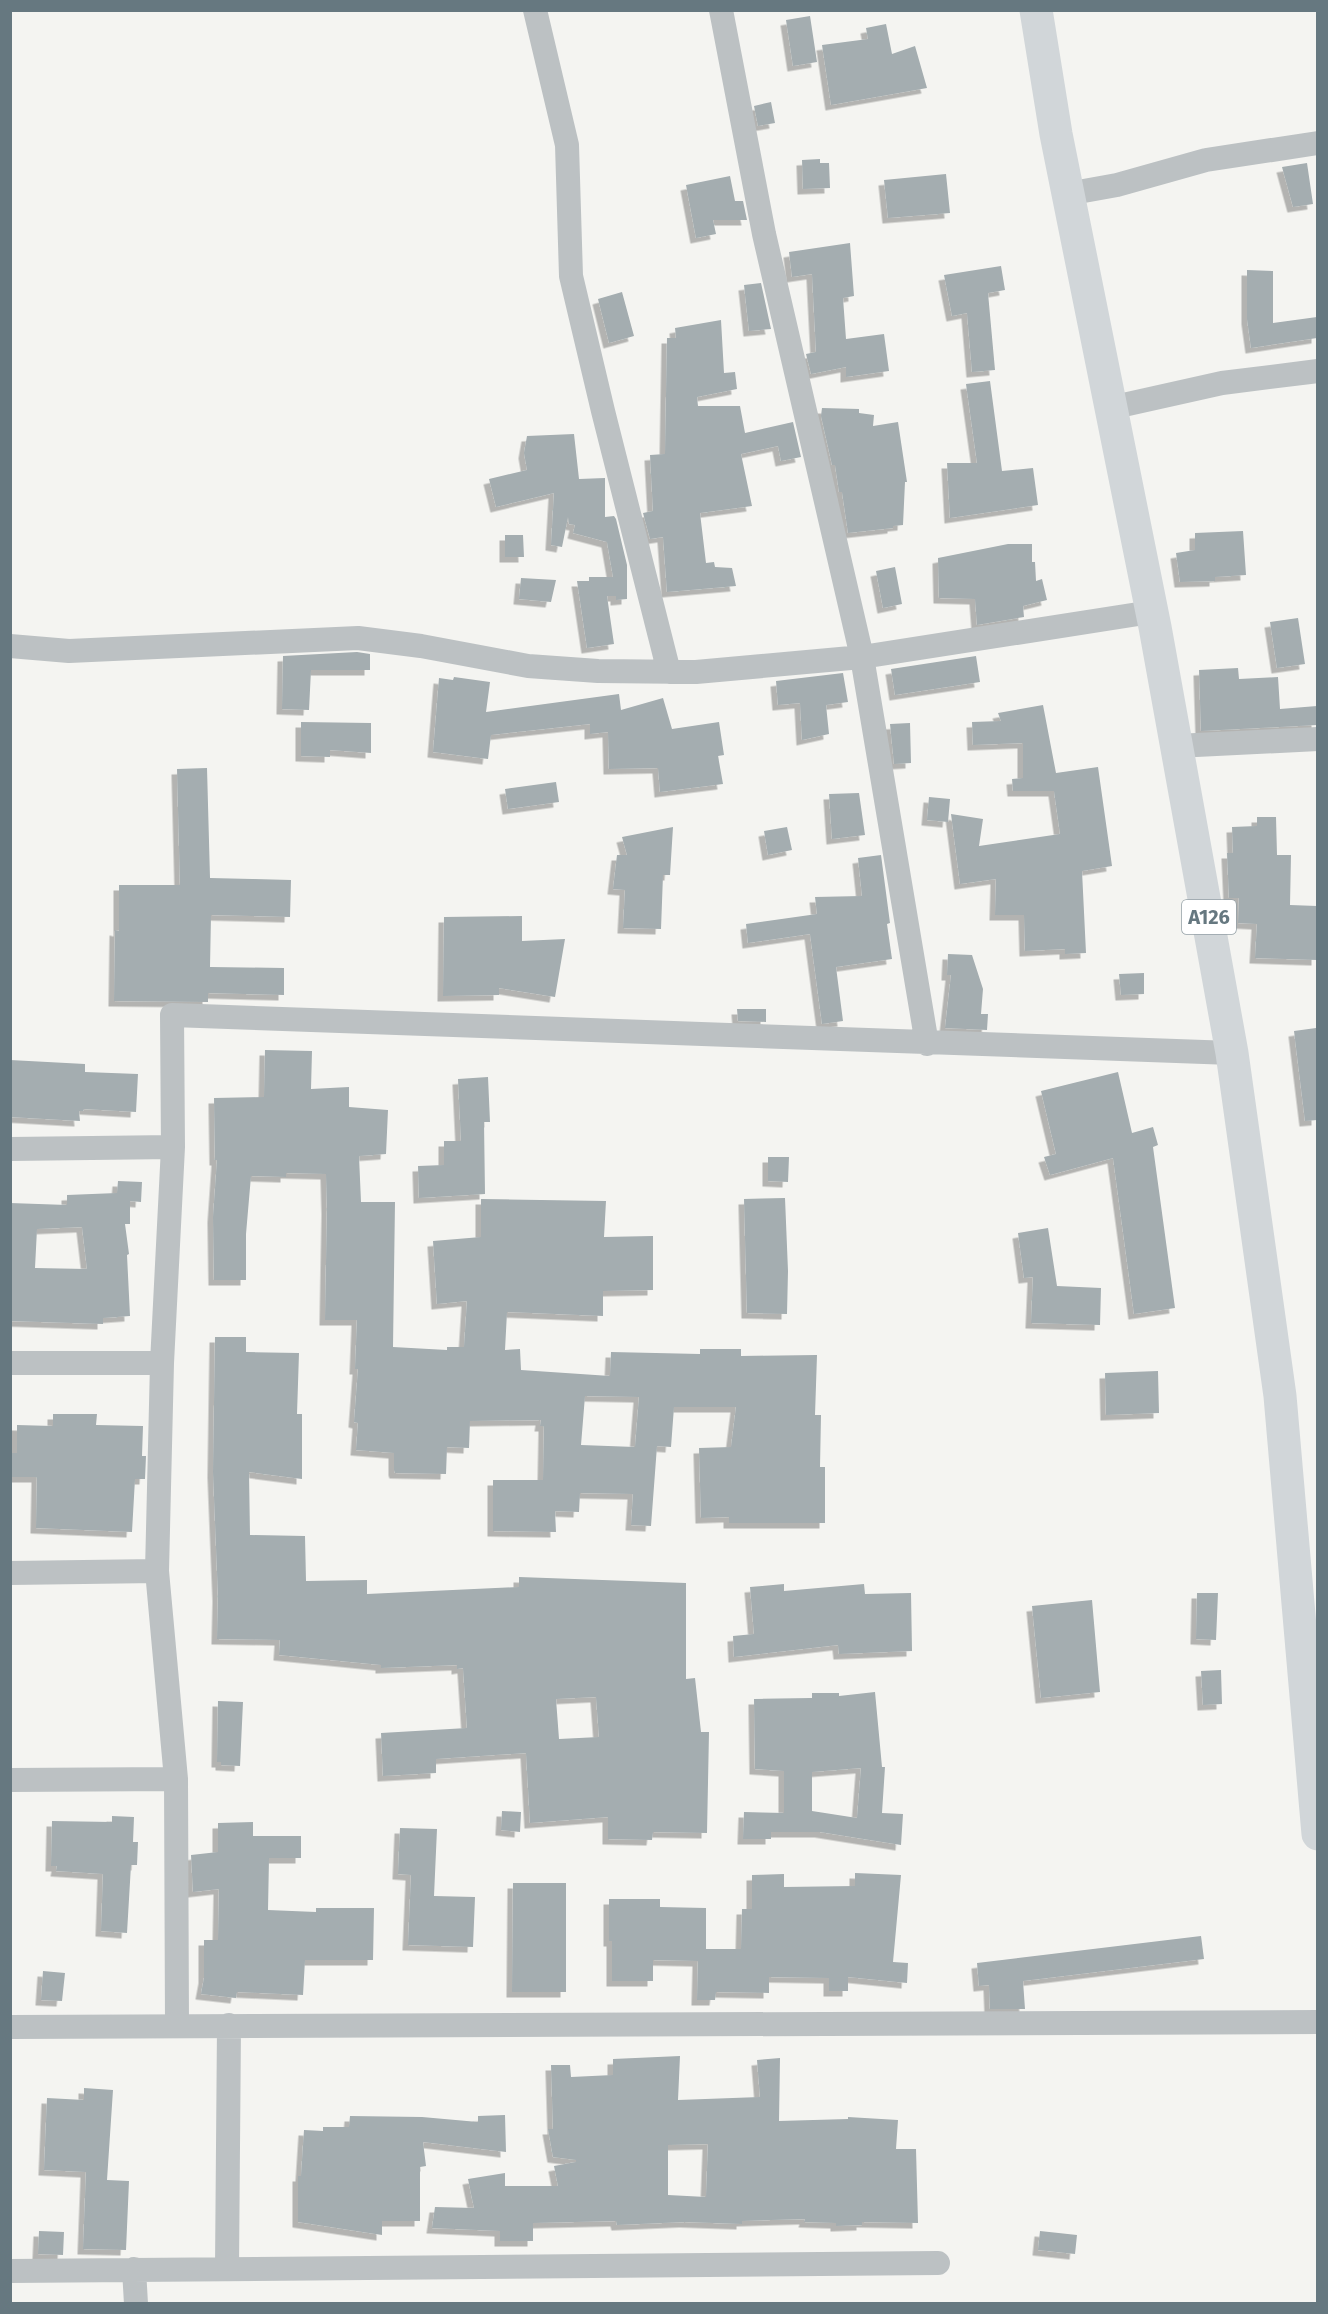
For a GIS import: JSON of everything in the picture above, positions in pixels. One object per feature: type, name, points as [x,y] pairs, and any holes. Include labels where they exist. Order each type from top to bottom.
[{"type":"highway","name":"A126","points":[[1036,10],[1067,194],[1151,612],[1232,1053],[1280,1396],[1317,1824]]},
{"type":"street","points":[[535,10],[567,145],[571,276],[669,672]]},
{"type":"street","points":[[721,10],[764,234],[862,657],[927,1044]]},
{"type":"street","points":[[1067,194],[1117,185],[1206,160],[1317,143]]},
{"type":"street","points":[[1110,408],[1222,383],[1317,371]]},
{"type":"street","points":[[10,646],[69,651],[358,638],[422,646],[528,666],[598,671],[696,672],[862,657],[1151,612]]},
{"type":"street","points":[[1176,746],[1317,739]]},
{"type":"street","points":[[177,2025],[176,1779],[157,1571],[162,1363],[173,1147],[172,1015],[927,1044],[1232,1053]]},
{"type":"street","points":[[10,1149],[173,1147]]},
{"type":"street","points":[[10,1363],[162,1363]]},
{"type":"street","points":[[10,1572],[157,1571]]},
{"type":"street","points":[[10,1780],[176,1779]]},
{"type":"street","points":[[10,2027],[1317,2022]]},
{"type":"street","points":[[227,2269],[229,2025]]},
{"type":"street","points":[[10,2271],[939,2263]]},
{"type":"street","points":[[134,2269],[136,2304]]},
{"type":"building","points":[[810,16],[817,62],[793,66],[786,20]]},
{"type":"building","points":[[886,24],[892,54],[915,46],[927,88],[831,105],[822,45],[868,39],[866,28]]},
{"type":"building","points":[[771,102],[775,123],[758,126],[754,106]]},
{"type":"building","points":[[820,159],[820,163],[829,163],[830,188],[803,189],[802,160]]},
{"type":"building","points":[[1307,163],[1313,204],[1293,207],[1282,167]]},
{"type":"building","points":[[946,174],[950,213],[888,218],[884,180]]},
{"type":"building","points":[[730,176],[735,201],[743,201],[747,220],[713,220],[716,234],[696,238],[686,185]]},
{"type":"building","points":[[850,243],[854,296],[843,298],[846,339],[884,334],[889,371],[846,377],[846,367],[811,374],[806,354],[816,352],[812,274],[792,277],[789,252]]},
{"type":"building","points":[[1001,266],[1005,290],[988,293],[995,370],[972,372],[967,313],[952,316],[944,275]]},
{"type":"building","points":[[1247,270],[1273,271],[1273,323],[1317,317],[1317,338],[1251,348],[1247,319]]},
{"type":"building","points":[[761,283],[771,329],[749,331],[744,285]]},
{"type":"building","points":[[622,292],[634,336],[609,343],[598,299]]},
{"type":"building","points":[[721,320],[724,373],[735,372],[737,389],[697,397],[698,406],[740,406],[745,433],[793,422],[801,457],[781,461],[778,446],[741,454],[752,506],[700,513],[706,563],[714,562],[715,567],[732,568],[736,586],[667,592],[663,537],[650,539],[643,513],[653,511],[650,455],[665,454],[667,338],[676,338],[675,328]]},
{"type":"building","points":[[990,381],[1002,471],[1033,468],[1038,505],[950,518],[947,463],[977,463],[966,384]]},
{"type":"building","points":[[822,408],[859,409],[859,413],[874,415],[873,426],[898,422],[907,482],[905,482],[903,525],[848,533],[842,492],[839,492],[835,465],[832,465],[821,416]]},
{"type":"building","points":[[574,434],[579,479],[605,478],[605,517],[614,516],[616,519],[627,565],[627,599],[616,600],[616,596],[607,596],[614,644],[587,648],[577,581],[589,581],[589,577],[613,577],[607,542],[573,533],[575,525],[569,524],[568,517],[562,547],[551,545],[554,493],[496,507],[489,479],[527,470],[524,453],[527,436]]},
{"type":"building","points":[[1243,531],[1246,575],[1215,577],[1215,581],[1180,582],[1176,553],[1195,550],[1195,533]]},
{"type":"building","points":[[505,535],[523,535],[524,557],[505,557]]},
{"type":"building","points":[[1008,544],[1032,544],[1032,562],[1035,562],[1036,581],[1042,579],[1047,600],[1023,606],[1024,617],[977,625],[975,599],[939,598],[938,558]]},
{"type":"building","points":[[895,567],[902,604],[883,608],[876,571]]},
{"type":"building","points":[[521,578],[556,580],[551,602],[519,599]]},
{"type":"building","points":[[1298,618],[1305,664],[1277,668],[1270,622]]},
{"type":"building","points":[[357,652],[370,654],[370,670],[311,670],[309,710],[282,709],[283,656]]},
{"type":"building","points":[[976,656],[980,682],[895,695],[891,669]]},
{"type":"building","points":[[1238,668],[1239,679],[1278,677],[1280,709],[1317,706],[1317,725],[1201,731],[1199,670]]},
{"type":"building","points":[[843,673],[848,702],[826,705],[829,734],[802,740],[800,703],[778,705],[776,681]]},
{"type":"building","points":[[454,677],[490,682],[486,712],[619,694],[621,710],[663,698],[672,729],[719,722],[724,755],[718,756],[723,784],[660,792],[658,768],[609,769],[608,732],[590,734],[590,724],[491,735],[488,759],[433,752],[439,678],[453,680]]},
{"type":"building","points":[[1043,705],[1056,773],[1098,767],[1112,866],[1082,871],[1086,953],[1065,954],[1065,949],[1025,951],[1024,915],[995,915],[996,879],[960,884],[951,814],[983,819],[979,846],[1060,834],[1054,791],[1013,791],[1012,779],[1023,778],[1023,743],[973,745],[972,722],[1001,721],[998,713]]},
{"type":"building","points":[[301,722],[371,723],[371,753],[330,750],[330,757],[301,756]]},
{"type":"building","points":[[910,723],[911,763],[894,764],[890,724]]},
{"type":"building","points":[[207,768],[210,878],[291,880],[290,917],[211,915],[210,967],[284,968],[284,995],[208,993],[208,1002],[114,1001],[115,930],[119,931],[119,885],[180,885],[177,769]]},
{"type":"building","points":[[556,782],[559,802],[508,809],[505,789]]},
{"type":"building","points":[[859,793],[865,835],[832,839],[829,794]]},
{"type":"building","points":[[929,797],[950,799],[948,822],[927,820]]},
{"type":"building","points":[[1257,817],[1276,817],[1277,855],[1291,855],[1290,905],[1317,906],[1317,960],[1255,958],[1257,924],[1238,923],[1239,898],[1229,898],[1227,853],[1233,853],[1232,827],[1257,826]]},
{"type":"building","points":[[673,827],[670,875],[663,875],[661,929],[623,928],[625,890],[613,889],[617,855],[627,855],[622,837]]},
{"type":"building","points":[[787,827],[792,850],[768,855],[764,831]]},
{"type":"building","points":[[881,855],[892,959],[836,967],[843,1021],[822,1024],[810,934],[748,943],[746,924],[817,914],[815,897],[862,896],[858,858]]},
{"type":"building","points":[[522,916],[522,941],[565,939],[555,997],[499,988],[499,995],[443,996],[444,917]]},
{"type":"building","points":[[948,954],[972,955],[983,989],[981,1014],[988,1014],[987,1030],[945,1028],[951,975],[947,975]]},
{"type":"building","points":[[1144,973],[1144,994],[1121,995],[1119,974]]},
{"type":"building","points":[[737,1009],[766,1009],[766,1022],[738,1021]]},
{"type":"building","points":[[1316,1028],[1317,1120],[1305,1121],[1294,1031]]},
{"type":"building","points":[[265,1050],[312,1051],[311,1089],[349,1087],[349,1107],[388,1110],[386,1154],[359,1156],[361,1202],[395,1202],[393,1347],[447,1350],[447,1347],[464,1347],[467,1301],[437,1304],[433,1241],[481,1237],[481,1199],[606,1201],[604,1237],[653,1236],[653,1290],[603,1291],[603,1316],[507,1312],[505,1350],[520,1349],[521,1370],[610,1376],[611,1352],[700,1354],[700,1349],[741,1349],[741,1356],[817,1355],[815,1415],[821,1415],[820,1467],[825,1467],[825,1523],[729,1523],[729,1517],[701,1518],[699,1448],[731,1447],[736,1407],[674,1407],[671,1447],[657,1446],[651,1526],[631,1525],[633,1494],[580,1493],[579,1512],[555,1511],[556,1532],[493,1531],[493,1480],[543,1480],[544,1426],[540,1426],[541,1420],[470,1421],[469,1448],[447,1447],[446,1474],[395,1473],[394,1453],[356,1450],[358,1423],[354,1422],[358,1369],[355,1369],[357,1320],[325,1320],[326,1174],[286,1173],[286,1177],[251,1176],[246,1234],[246,1280],[214,1280],[213,1217],[217,1160],[215,1160],[214,1098],[264,1097]],"holes":[[[585,1396],[639,1397],[635,1447],[581,1445]]]},
{"type":"building","points":[[10,1060],[85,1064],[85,1072],[138,1074],[136,1112],[84,1109],[79,1111],[80,1121],[10,1117]]},
{"type":"building","points":[[1118,1072],[1132,1133],[1153,1127],[1158,1145],[1153,1147],[1175,1308],[1134,1314],[1113,1158],[1050,1175],[1044,1157],[1056,1154],[1041,1091]]},
{"type":"building","points":[[488,1077],[490,1122],[484,1122],[485,1194],[419,1198],[418,1166],[444,1165],[444,1141],[461,1141],[458,1079]]},
{"type":"building","points":[[768,1157],[789,1157],[788,1182],[768,1181]]},
{"type":"building","points":[[118,1181],[142,1182],[141,1202],[130,1201],[130,1224],[125,1224],[129,1254],[127,1255],[130,1316],[103,1318],[103,1324],[10,1321],[10,1203],[67,1205],[67,1195],[117,1193]],"holes":[[[82,1227],[87,1269],[35,1268],[37,1229]]]},
{"type":"building","points":[[785,1198],[787,1314],[747,1313],[744,1199]]},
{"type":"building","points":[[1048,1228],[1057,1286],[1101,1288],[1100,1325],[1031,1323],[1033,1277],[1024,1278],[1018,1233]]},
{"type":"building","points":[[215,1337],[246,1337],[246,1352],[299,1353],[297,1414],[302,1414],[302,1479],[249,1472],[250,1535],[305,1536],[306,1581],[367,1580],[367,1594],[519,1587],[519,1577],[686,1583],[686,1679],[695,1678],[701,1732],[709,1732],[707,1833],[653,1832],[652,1840],[608,1839],[608,1817],[530,1823],[526,1753],[436,1759],[436,1773],[383,1776],[381,1733],[467,1728],[463,1668],[457,1669],[457,1665],[381,1668],[381,1665],[279,1655],[280,1640],[217,1639],[218,1596],[213,1472]],"holes":[[[596,1697],[599,1737],[559,1739],[556,1699]]]},
{"type":"building","points":[[1158,1371],[1159,1413],[1106,1415],[1105,1373]]},
{"type":"building","points":[[53,1414],[97,1414],[96,1425],[143,1426],[142,1456],[146,1456],[145,1479],[135,1479],[132,1532],[36,1528],[37,1477],[10,1477],[10,1453],[17,1453],[17,1425],[53,1426]]},
{"type":"building","points":[[784,1584],[784,1591],[864,1584],[865,1594],[911,1593],[912,1651],[839,1654],[838,1645],[734,1657],[733,1636],[754,1634],[750,1587]]},
{"type":"building","points":[[1197,1593],[1218,1593],[1216,1640],[1196,1639]]},
{"type":"building","points":[[1092,1600],[1100,1692],[1041,1698],[1032,1606]]},
{"type":"building","points":[[1221,1670],[1222,1704],[1203,1705],[1201,1671]]},
{"type":"building","points":[[875,1692],[882,1767],[885,1767],[882,1813],[903,1814],[901,1845],[820,1832],[771,1832],[771,1839],[743,1839],[744,1812],[784,1813],[784,1771],[755,1769],[754,1699],[812,1698],[812,1693],[839,1693],[839,1696]],"holes":[[[861,1768],[857,1818],[812,1811],[812,1772]]]},
{"type":"building","points":[[218,1701],[243,1702],[240,1766],[221,1765],[221,1762],[217,1762]]},
{"type":"building","points":[[502,1811],[521,1812],[520,1832],[501,1830]]},
{"type":"building","points":[[112,1816],[134,1817],[133,1842],[138,1842],[137,1865],[131,1865],[127,1933],[101,1931],[103,1874],[56,1871],[57,1866],[51,1866],[52,1821],[112,1822]]},
{"type":"building","points":[[253,1822],[253,1836],[301,1836],[301,1858],[269,1858],[268,1910],[316,1912],[316,1908],[374,1908],[373,1960],[305,1960],[303,1995],[237,1992],[236,1998],[201,1994],[204,1978],[204,1940],[218,1940],[219,1889],[193,1892],[191,1855],[218,1852],[218,1823]]},
{"type":"building","points":[[400,1828],[437,1829],[434,1896],[475,1897],[473,1947],[408,1945],[411,1875],[398,1874]]},
{"type":"building","points":[[855,1873],[901,1875],[893,1962],[908,1963],[907,1983],[848,1977],[848,1991],[829,1991],[829,1978],[769,1977],[769,1993],[716,1992],[715,2000],[697,2000],[698,1961],[653,1960],[653,1981],[612,1981],[609,1899],[660,1899],[660,1907],[706,1908],[706,1949],[741,1949],[742,1909],[752,1909],[752,1875],[784,1874],[784,1887],[855,1886]]},
{"type":"building","points":[[513,1883],[566,1883],[566,1992],[512,1992]]},
{"type":"building","points":[[1201,1936],[1204,1959],[1023,1981],[1025,2009],[990,2009],[989,1985],[979,1986],[977,1963]]},
{"type":"building","points":[[43,1971],[65,1973],[62,2001],[41,2000]]},
{"type":"building","points":[[680,2056],[678,2100],[760,2097],[757,2060],[780,2058],[779,2121],[848,2119],[848,2117],[898,2120],[896,2149],[916,2149],[918,2223],[862,2222],[862,2225],[836,2226],[836,2223],[804,2222],[805,2219],[742,2221],[742,2224],[685,2222],[617,2225],[616,2221],[533,2223],[533,2241],[500,2241],[500,2231],[432,2228],[435,2207],[474,2208],[468,2179],[505,2173],[505,2186],[558,2186],[554,2166],[576,2162],[576,2160],[553,2157],[548,2129],[553,2129],[551,2065],[570,2065],[571,2077],[613,2075],[613,2059]],"holes":[[[708,2144],[706,2197],[668,2195],[668,2145]]]},
{"type":"building","points":[[84,2088],[113,2090],[107,2180],[129,2181],[126,2250],[83,2249],[86,2172],[44,2170],[47,2098],[84,2100]]},
{"type":"building","points":[[505,2115],[506,2152],[423,2142],[426,2166],[420,2167],[420,2221],[382,2221],[382,2235],[298,2222],[298,2176],[301,2176],[304,2130],[323,2131],[323,2127],[349,2127],[350,2116],[422,2117],[478,2122],[478,2116]]},
{"type":"building","points":[[39,2231],[64,2232],[63,2255],[38,2254]]},
{"type":"building","points":[[1040,2231],[1077,2235],[1075,2254],[1038,2250]]}]
